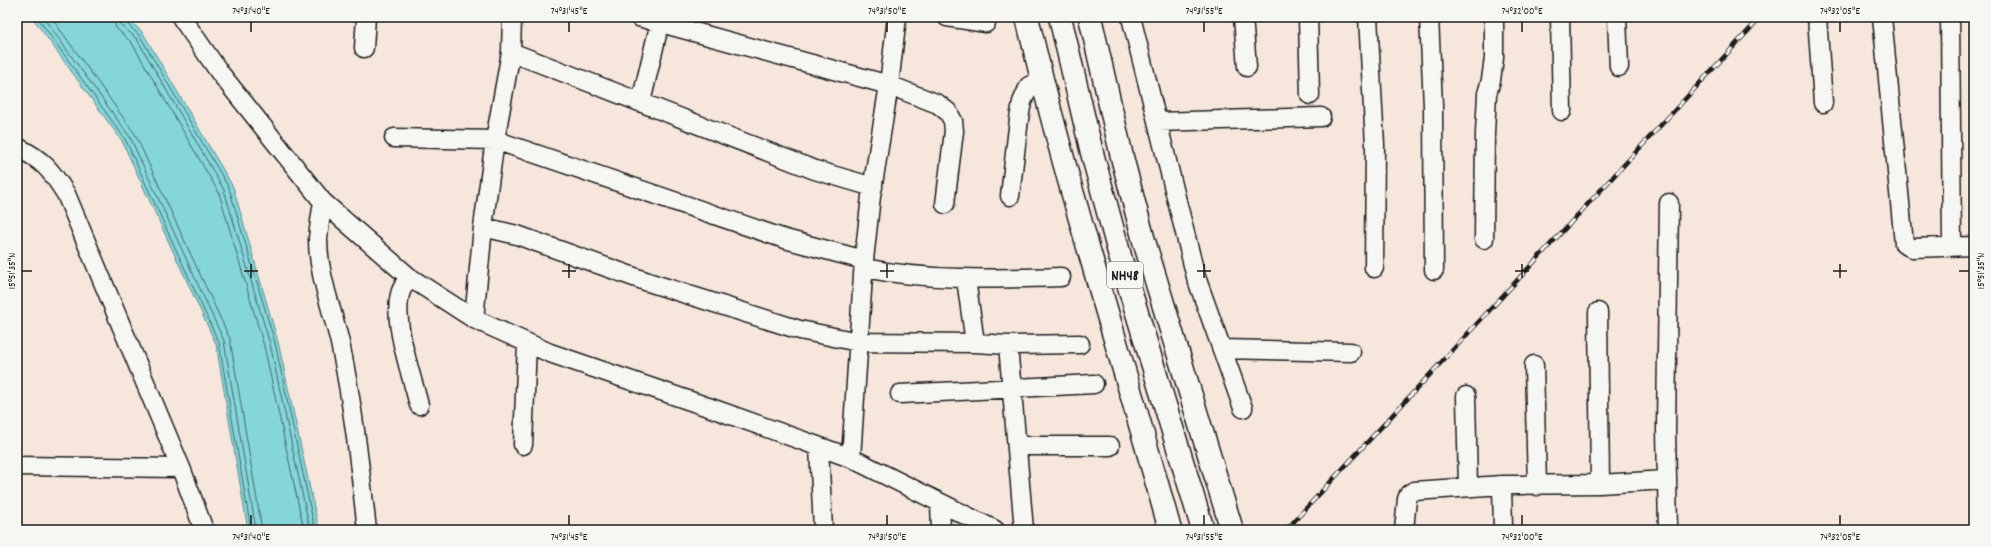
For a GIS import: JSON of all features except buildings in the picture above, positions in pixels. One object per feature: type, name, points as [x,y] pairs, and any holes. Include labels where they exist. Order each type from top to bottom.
[{"type":"main road","points":[[1028,17],[1042,80],[1170,530]]},
{"type":"main road","name":"NH48","points":[[1060,17],[1092,154],[1122,267],[1203,530]]},
{"type":"main road","name":"NH48","points":[[1090,17],[1122,157],[1144,241],[1232,530]]},
{"type":"street","points":[[181,17],[220,73],[323,202],[409,277],[474,319],[550,353],[714,409],[850,458],[995,530]]},
{"type":"street","points":[[364,48],[366,17]]},
{"type":"street","points":[[474,319],[483,228],[495,140],[511,52],[512,17]]},
{"type":"street","points":[[639,17],[889,85],[938,104],[948,112],[953,121],[954,131],[944,204]]},
{"type":"street","points":[[850,458],[864,264],[873,187],[882,120],[889,85],[897,17]]},
{"type":"street","points":[[947,17],[986,23]]},
{"type":"street","points":[[1131,17],[1196,277],[1243,408]]},
{"type":"street","points":[[1243,17],[1247,68]]},
{"type":"street","points":[[1308,17],[1310,95]]},
{"type":"street","points":[[1368,17],[1375,145],[1374,268]]},
{"type":"street","points":[[1429,17],[1433,106],[1434,270]]},
{"type":"street","points":[[1484,239],[1485,133],[1487,94],[1492,80],[1494,58],[1494,17]]},
{"type":"street","points":[[1560,17],[1562,111]]},
{"type":"street","points":[[1617,17],[1619,66]]},
{"type":"street","points":[[1817,17],[1823,103]]},
{"type":"street","points":[[1882,17],[1902,239],[1904,244],[1912,248],[1974,246]]},
{"type":"street","points":[[1950,17],[1952,247]]},
{"type":"street","points":[[641,102],[660,22]]},
{"type":"street","points":[[511,52],[815,170],[873,187]]},
{"type":"street","points":[[1010,196],[1022,102],[1029,86],[1042,80]]},
{"type":"street","points":[[1158,122],[1321,117]]},
{"type":"street","points":[[394,138],[495,140],[785,239],[900,275],[966,279],[1061,277]]},
{"type":"street","points":[[17,148],[35,156],[41,161],[52,172],[66,194],[181,468],[204,530]]},
{"type":"street","points":[[323,202],[318,238],[320,262],[327,300],[340,342],[360,466],[367,530]]},
{"type":"street","points":[[1668,530],[1666,480],[1669,203]]},
{"type":"street","points":[[483,228],[517,235],[641,279],[792,328],[858,342],[975,343],[1008,345],[1080,344]]},
{"type":"street","points":[[409,277],[401,291],[398,307],[400,328],[419,405]]},
{"type":"street","points":[[966,279],[975,343]]},
{"type":"street","points":[[1598,312],[1600,484]]},
{"type":"street","points":[[523,445],[527,343]]},
{"type":"street","points":[[1008,345],[1024,530]]},
{"type":"street","points":[[1222,349],[1351,352]]},
{"type":"street","points":[[1534,364],[1537,486]]},
{"type":"street","points":[[900,394],[1094,384]]},
{"type":"street","points":[[1466,396],[1468,487]]},
{"type":"street","points":[[1017,446],[1110,446]]},
{"type":"street","points":[[819,447],[823,530]]},
{"type":"street","points":[[17,466],[181,468]]},
{"type":"street","points":[[1404,530],[1406,504],[1409,494],[1414,491],[1502,485],[1537,486],[1666,480]]},
{"type":"street","points":[[1502,485],[1503,530]]},
{"type":"street","points":[[940,502],[941,530]]},
{"type":"water","points":[[32,17],[126,17],[143,33],[233,187],[278,342],[319,530],[248,530],[216,344],[122,141]]},
{"type":"railway","points":[[1286,530],[1761,17]]}]
